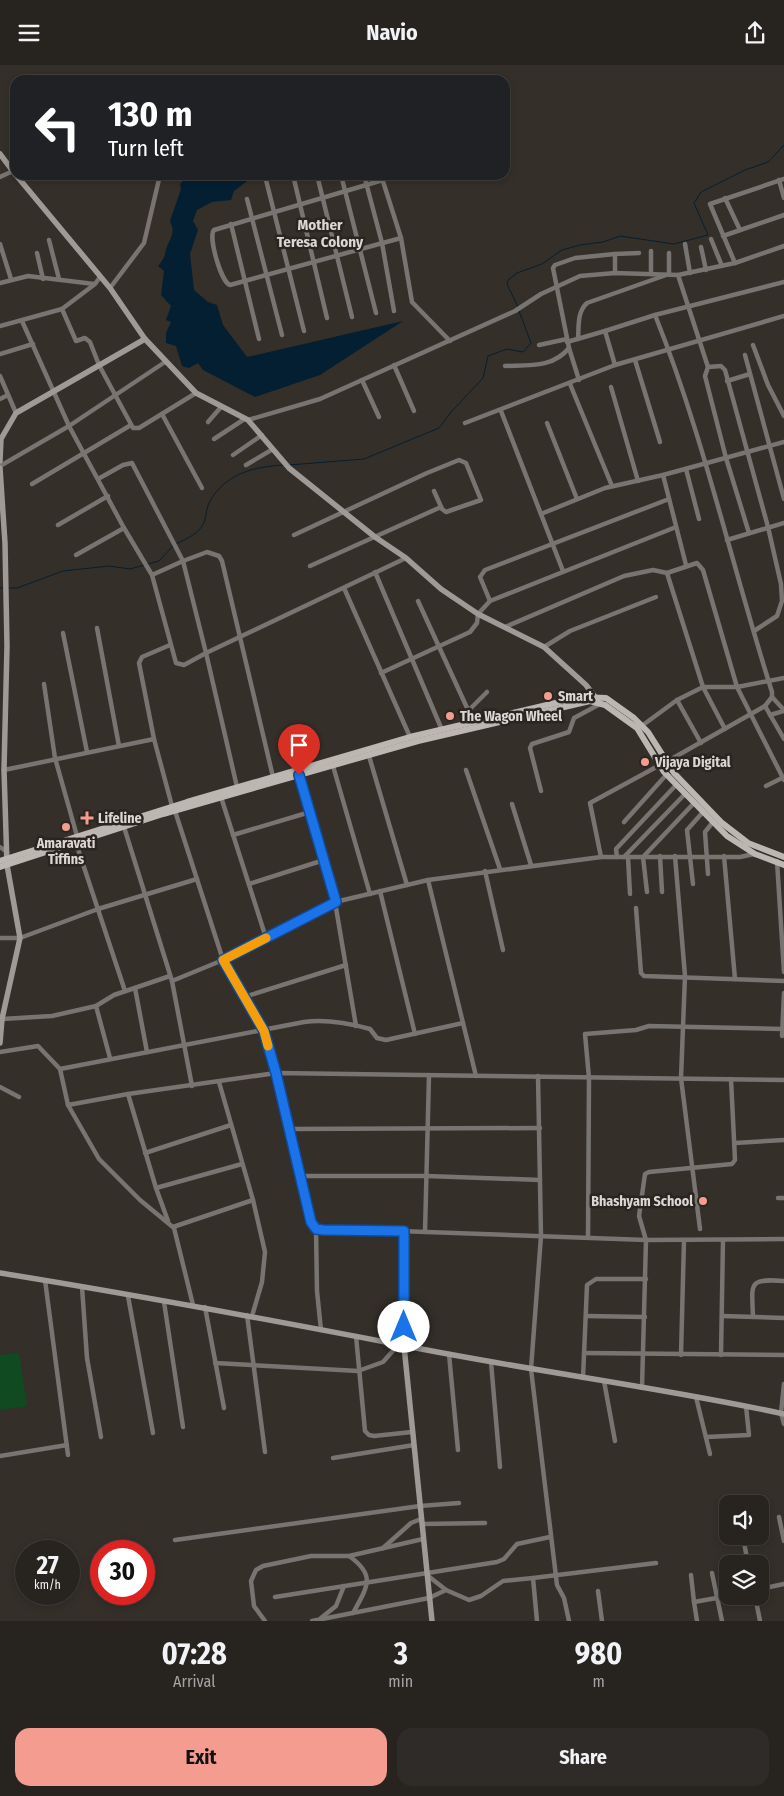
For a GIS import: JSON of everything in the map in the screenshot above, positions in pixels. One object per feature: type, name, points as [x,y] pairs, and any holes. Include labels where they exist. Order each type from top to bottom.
[{"type":"main road","points":[[76,840],[124,827],[237,787],[410,737],[581,697],[599,701],[636,728],[663,764],[740,838],[784,857]]},
{"type":"main road","points":[[0,861],[76,840],[173,809],[369,755],[582,702],[599,701],[613,702],[643,725],[667,775],[727,836],[755,853],[784,865]]},
{"type":"street","points":[[0,154],[10,167]]},
{"type":"street","points":[[735,263],[710,204],[725,197],[781,179],[784,198]]},
{"type":"street","points":[[21,180],[110,287],[145,339],[196,393],[246,420],[262,435],[289,469],[375,537],[406,558],[441,589],[478,614],[544,647],[599,701],[574,718],[569,732],[532,744],[530,748],[541,791]]},
{"type":"street","points":[[110,287],[144,243],[159,180]]},
{"type":"street","points":[[267,180],[304,331]]},
{"type":"street","points":[[294,180],[327,318]]},
{"type":"street","points":[[318,180],[352,317]]},
{"type":"street","points":[[342,180],[376,313]]},
{"type":"street","points":[[365,180],[382,243],[394,311]]},
{"type":"street","points":[[375,180],[214,230],[211,237],[225,283],[230,285],[401,238]]},
{"type":"street","points":[[383,180],[401,238],[412,302],[450,341]]},
{"type":"street","points":[[725,197],[740,230]]},
{"type":"street","points":[[247,199],[282,335]]},
{"type":"street","points":[[723,236],[784,215]]},
{"type":"street","points":[[231,224],[259,339]]},
{"type":"street","points":[[711,239],[722,266]]},
{"type":"street","points":[[49,240],[59,279]]},
{"type":"street","points":[[0,244],[11,279]]},
{"type":"street","points":[[685,244],[690,273]]},
{"type":"street","points":[[214,439],[246,420],[320,399],[516,311],[580,276],[615,273],[678,275],[735,263],[784,246]]},
{"type":"street","points":[[701,247],[706,270]]},
{"type":"street","points":[[651,251],[651,274]]},
{"type":"street","points":[[36,253],[43,279]]},
{"type":"street","points":[[579,380],[568,343],[553,268],[555,265],[575,258],[639,253]]},
{"type":"street","points":[[669,253],[669,274]]},
{"type":"street","points":[[615,254],[615,273]]},
{"type":"street","points":[[578,339],[579,312],[587,303],[669,274]]},
{"type":"street","points":[[678,275],[708,367],[705,376],[726,458],[749,533]]},
{"type":"street","points":[[0,283],[28,276],[95,284]]},
{"type":"street","points":[[0,326],[62,309],[95,284],[100,277]]},
{"type":"street","points":[[539,345],[568,343],[654,315],[784,282]]},
{"type":"street","points":[[62,309],[76,341],[88,340],[114,395],[131,425],[136,429],[196,393]]},
{"type":"street","points":[[654,315],[669,351],[705,464],[772,697],[784,711],[770,715]]},
{"type":"street","points":[[465,423],[501,411],[614,365],[669,351],[700,339],[784,316]]},
{"type":"street","points":[[22,321],[68,426],[152,575],[170,645],[176,663],[179,665],[192,662],[206,653],[239,639],[406,558]]},
{"type":"street","points":[[605,331],[614,365]]},
{"type":"street","points":[[0,461],[0,439],[16,413],[145,339]]},
{"type":"street","points":[[505,365],[548,363],[559,358],[568,343]]},
{"type":"street","points":[[0,354],[33,344]]},
{"type":"street","points":[[753,345],[768,385],[784,416]]},
{"type":"street","points":[[745,355],[784,499]]},
{"type":"street","points":[[634,360],[660,442]]},
{"type":"street","points":[[5,861],[3,595],[5,543],[0,467],[68,426],[165,362]]},
{"type":"street","points":[[394,365],[414,411]]},
{"type":"street","points":[[708,367],[724,368],[768,527],[781,584],[782,601],[777,616],[754,631]]},
{"type":"street","points":[[727,381],[750,374]]},
{"type":"street","points":[[0,376],[16,413]]},
{"type":"street","points":[[362,380],[379,417]]},
{"type":"street","points":[[570,384],[612,486]]},
{"type":"street","points":[[611,387],[638,481]]},
{"type":"street","points":[[0,399],[8,395]]},
{"type":"street","points":[[208,421],[221,407]]},
{"type":"street","points":[[501,411],[562,571]]},
{"type":"street","points":[[162,414],[202,488]]},
{"type":"street","points":[[547,423],[577,499]]},
{"type":"street","points":[[32,484],[131,425]]},
{"type":"street","points":[[233,455],[262,435]]},
{"type":"street","points":[[541,514],[612,486],[663,475],[748,453],[770,445],[784,443]]},
{"type":"street","points":[[246,465],[273,449]]},
{"type":"street","points":[[294,535],[459,460],[464,461],[479,491],[481,500],[448,512],[444,511],[441,507],[434,491]]},
{"type":"street","points":[[98,479],[123,465],[132,463],[183,561],[237,787]]},
{"type":"street","points":[[686,469],[699,519]]},
{"type":"street","points":[[663,475],[686,565]]},
{"type":"street","points":[[58,525],[108,496]]},
{"type":"street","points":[[490,601],[480,577],[482,572],[552,543],[669,499]]},
{"type":"street","points":[[310,567],[441,507]]},
{"type":"street","points":[[727,540],[784,523]]},
{"type":"street","points":[[381,673],[474,628],[478,614],[490,601],[676,527]]},
{"type":"street","points":[[76,555],[124,528]]},
{"type":"street","points":[[152,575],[207,552],[219,556],[222,561],[273,777]]},
{"type":"street","points":[[505,627],[624,576],[653,570],[667,573],[686,565],[697,563],[703,570],[737,687],[784,778],[766,786]]},
{"type":"street","points":[[376,573],[410,659],[442,730]]},
{"type":"street","points":[[667,573],[703,687],[725,729]]},
{"type":"street","points":[[344,587],[410,737]]},
{"type":"street","points":[[544,647],[570,631],[656,597]]},
{"type":"street","points":[[418,601],[474,723]]},
{"type":"street","points":[[97,628],[119,746]]},
{"type":"street","points":[[63,633],[87,752]]},
{"type":"street","points":[[170,645],[142,657],[139,663],[154,739],[173,809],[223,960],[264,1031],[276,1073],[311,1222],[316,1229],[317,1291],[321,1329]]},
{"type":"street","points":[[643,725],[677,700],[703,687],[737,687],[768,682],[784,677]]},
{"type":"street","points":[[44,684],[55,758],[76,840],[125,991]]},
{"type":"street","points":[[468,711],[488,692]]},
{"type":"street","points":[[602,857],[590,803],[750,715],[765,706],[772,697]]},
{"type":"street","points":[[677,700],[701,743]]},
{"type":"street","points":[[765,706],[784,739]]},
{"type":"street","points":[[4,770],[154,739]]},
{"type":"street","points":[[369,755],[408,885]]},
{"type":"street","points":[[333,766],[370,894]]},
{"type":"street","points":[[466,770],[500,869]]},
{"type":"street","points":[[299,775],[336,902],[356,1027]]},
{"type":"street","points":[[624,822],[667,775]]},
{"type":"street","points":[[617,857],[616,849],[676,785]]},
{"type":"street","points":[[630,894],[626,857],[685,794]]},
{"type":"street","points":[[221,797],[266,938]]},
{"type":"street","points":[[647,892],[643,857],[694,803]]},
{"type":"street","points":[[512,804],[531,865]]},
{"type":"street","points":[[234,835],[310,812]]},
{"type":"street","points":[[693,884],[688,828],[703,812]]},
{"type":"street","points":[[708,874],[705,832],[712,822]]},
{"type":"street","points":[[124,827],[171,978],[192,1086]]},
{"type":"street","points":[[0,847],[5,861],[20,938],[2,1019],[0,1043]]},
{"type":"street","points":[[2,1019],[52,1016],[96,1007],[125,991],[223,960],[336,902],[428,880],[602,857],[740,857],[755,853]]},
{"type":"street","points":[[660,856],[662,892]]},
{"type":"street","points":[[675,856],[685,976],[681,1078],[700,1229]]},
{"type":"street","points":[[724,856],[735,979]]},
{"type":"street","points":[[249,884],[324,861]]},
{"type":"street","points":[[777,861],[784,972]]},
{"type":"street","points":[[486,871],[503,950]]},
{"type":"street","points":[[0,938],[20,938],[98,909],[197,879]]},
{"type":"street","points":[[428,880],[476,1076]]},
{"type":"street","points":[[380,891],[415,1034]]},
{"type":"street","points":[[636,908],[641,973],[648,978],[685,976],[784,981]]},
{"type":"street","points":[[244,997],[346,965]]},
{"type":"street","points":[[135,988],[148,1051]]},
{"type":"street","points":[[782,1036],[784,993]]},
{"type":"street","points":[[96,1007],[110,1057]]},
{"type":"street","points":[[60,1069],[110,1057],[321,1020],[370,1029],[377,1038],[386,1040],[463,1023]]},
{"type":"street","points":[[588,1238],[589,1078],[584,1035],[636,1030],[649,1026],[782,1029]]},
{"type":"street","points":[[0,1052],[38,1046],[60,1069],[68,1105],[99,1159],[140,1200],[174,1228]]},
{"type":"street","points":[[68,1105],[128,1094],[276,1073],[784,1080]]},
{"type":"street","points":[[425,1232],[429,1075]]},
{"type":"street","points":[[538,1076],[541,1236],[531,1369],[555,1575],[565,1603],[568,1621]]},
{"type":"street","points":[[642,1388],[646,1239],[639,1216],[644,1174],[732,1164],[735,1161],[731,1079]]},
{"type":"street","points":[[218,1082],[253,1200],[266,1252],[262,1282],[250,1316],[265,1452]]},
{"type":"street","points":[[0,1087],[19,1097]]},
{"type":"street","points":[[128,1094],[164,1215],[174,1228],[192,1305]]},
{"type":"street","points":[[145,1153],[231,1125]]},
{"type":"street","points":[[290,1129],[540,1128]]},
{"type":"street","points":[[735,1143],[784,1140]]},
{"type":"street","points":[[156,1188],[242,1164]]},
{"type":"street","points":[[300,1176],[540,1180]]},
{"type":"street","points":[[174,1228],[253,1200]]},
{"type":"street","points":[[316,1229],[588,1238],[684,1240],[784,1239]]},
{"type":"street","points":[[404,1231],[401,1345],[414,1445],[432,1621]]},
{"type":"street","points":[[681,1355],[684,1240]]},
{"type":"street","points":[[721,1355],[723,1240]]},
{"type":"street","points":[[0,1273],[164,1302],[205,1307],[491,1362],[783,1413]]},
{"type":"street","points":[[583,1378],[587,1285],[590,1281],[596,1279],[646,1279]]},
{"type":"street","points":[[753,1317],[752,1287],[756,1282],[762,1279],[784,1281]]},
{"type":"street","points":[[45,1280],[68,1455]]},
{"type":"street","points":[[82,1287],[87,1358],[101,1437]]},
{"type":"street","points":[[128,1296],[153,1433]]},
{"type":"street","points":[[164,1302],[183,1427]]},
{"type":"street","points":[[205,1307],[224,1408]]},
{"type":"street","points":[[586,1316],[645,1317]]},
{"type":"street","points":[[722,1316],[784,1318]]},
{"type":"street","points":[[356,1336],[365,1431],[369,1435],[412,1432]]},
{"type":"street","points":[[215,1363],[358,1371],[383,1362],[401,1345]]},
{"type":"street","points":[[584,1353],[784,1355]]},
{"type":"street","points":[[449,1354],[458,1450]]},
{"type":"street","points":[[491,1362],[500,1467]]},
{"type":"street","points":[[604,1381],[614,1441]]},
{"type":"street","points":[[784,1384],[784,1424]]},
{"type":"street","points":[[696,1397],[710,1454]]},
{"type":"street","points":[[706,1437],[749,1435],[746,1406]]},
{"type":"street","points":[[0,1456],[67,1445]]},
{"type":"street","points":[[333,1458],[414,1445]]},
{"type":"street","points":[[175,1540],[420,1506],[459,1503]]},
{"type":"street","points":[[779,1517],[784,1541]]},
{"type":"street","points":[[382,1548],[411,1523],[421,1521],[485,1523]]},
{"type":"street","points":[[275,1597],[501,1561],[517,1544],[550,1537]]},
{"type":"street","points":[[265,1621],[258,1613],[252,1598],[251,1581],[256,1570],[272,1563],[311,1556],[348,1556],[423,1539]]},
{"type":"street","points":[[348,1556],[365,1569],[366,1583],[353,1613]]},
{"type":"street","points":[[426,1573],[446,1590],[469,1600],[481,1596],[503,1581],[656,1563]]},
{"type":"street","points":[[712,1573],[722,1621]]},
{"type":"street","points":[[691,1575],[697,1621]]},
{"type":"street","points":[[532,1578],[537,1621]]},
{"type":"street","points":[[769,1587],[784,1584]]},
{"type":"street","points":[[315,1620],[336,1606],[344,1586]]},
{"type":"street","points":[[315,1620],[429,1598],[446,1590]]},
{"type":"street","points":[[598,1591],[602,1621]]},
{"type":"street","points":[[694,1602],[717,1598]]},
{"type":"street","points":[[757,1605],[760,1621]]},
{"type":"green space","points":[[19,1353],[27,1406],[0,1410],[0,1355]]},
{"type":"water","points":[[184,180],[248,180],[234,191],[231,200],[212,202],[197,210],[193,221],[198,230],[190,254],[194,290],[208,302],[217,305],[223,325],[247,357],[403,321],[320,375],[255,397],[203,370],[198,363],[189,368],[182,366],[176,346],[166,343],[166,333],[171,322],[166,320],[171,306],[161,295],[164,271],[158,266],[164,257],[172,236],[173,231],[170,221],[181,189],[180,184]]},
{"type":"waterway","points":[[518,307],[507,284],[508,280],[517,273],[542,264],[562,250],[603,242],[620,236],[674,244],[708,235],[694,203],[701,192],[745,170],[768,162],[784,145]]},
{"type":"waterway","points":[[289,465],[364,459],[439,428],[451,412],[483,378],[488,356],[507,349],[523,352],[531,343],[519,311]]},
{"type":"waterway","points":[[176,544],[194,535],[203,525],[210,501],[217,491],[232,478],[251,470],[283,465]]},
{"type":"waterway","points":[[8,588],[17,588],[63,571],[109,566],[130,569],[159,561],[173,546]]},
{"type":"slow traffic","points":[[266,938],[223,960],[264,1031],[268,1046]]},
{"type":"place","name":"Smart","points":[[548,696]]},
{"type":"place","name":"The Wagon Wheel","points":[[450,716]]},
{"type":"place","name":"Vijaya Digital","points":[[645,762]]},
{"type":"place","name":"Lifeline","points":[[87,818]]},
{"type":"place","name":"Amaravati Tiffins","points":[[66,827]]},
{"type":"place","name":"Bhashyam School","points":[[703,1201]]},
{"type":"district","name":"Mother Teresa Colony","points":[[320,234]]},
{"type":"route","points":[[299,775],[336,902],[223,960],[264,1031],[290,1129],[311,1222],[316,1229],[323,1230],[404,1231],[404,1327]]}]
